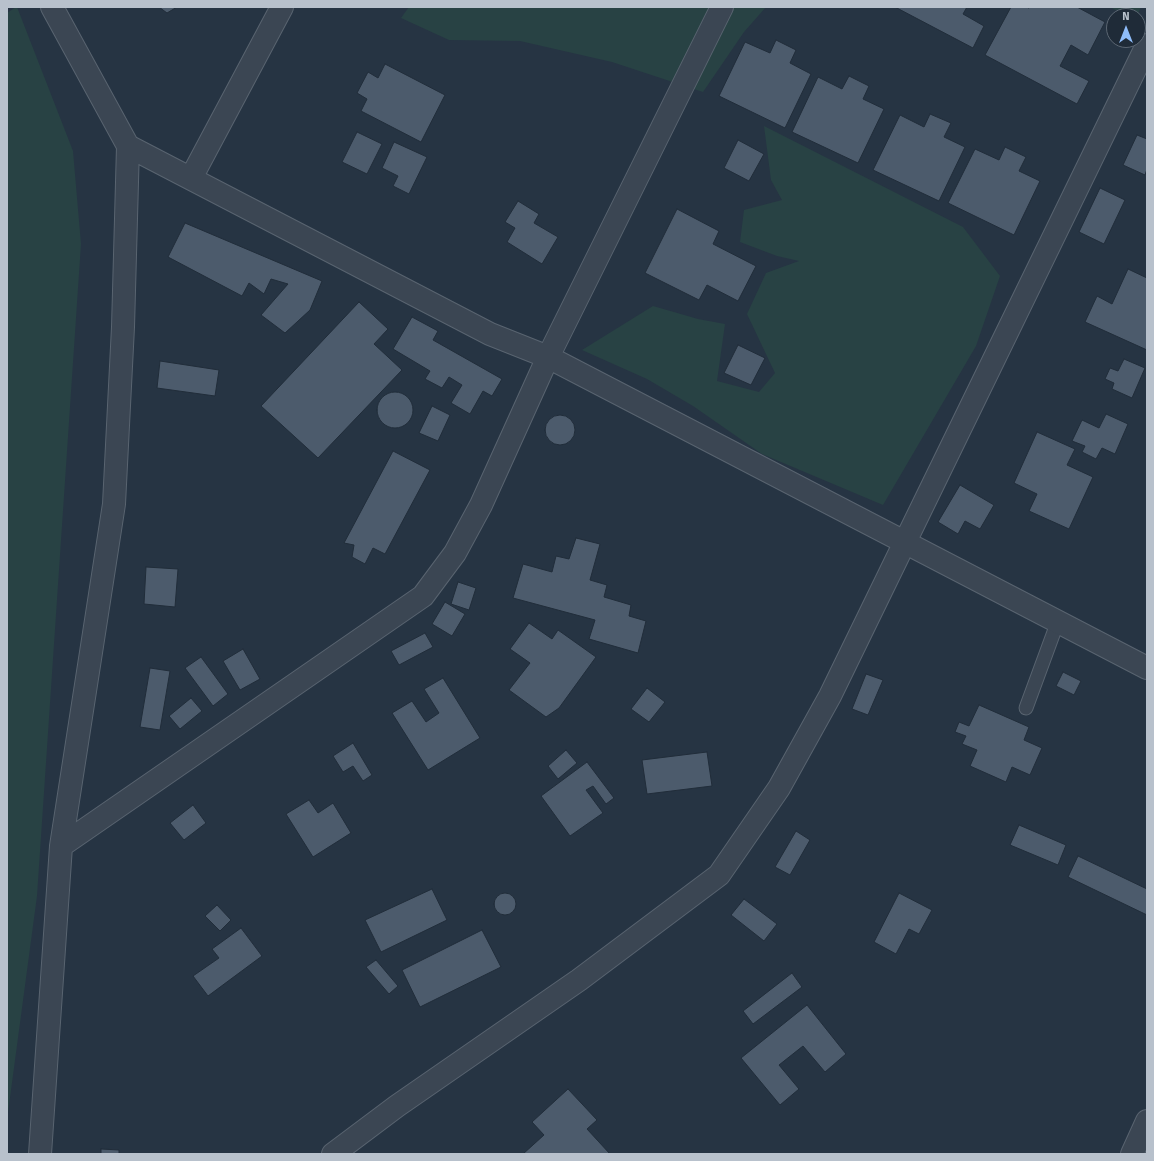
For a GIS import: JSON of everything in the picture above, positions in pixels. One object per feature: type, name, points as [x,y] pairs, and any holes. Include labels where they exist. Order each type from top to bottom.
[{"type":"street","points":[[40,1154],[61,846],[114,504],[128,146],[52,7]]},
{"type":"street","points":[[191,178],[282,7]]},
{"type":"street","points":[[61,846],[423,596],[455,553],[481,506],[548,357],[722,7]]},
{"type":"street","points":[[334,1154],[398,1106],[579,980],[719,875],[783,781],[830,696],[1147,45]]},
{"type":"street","points":[[128,146],[490,334],[548,357],[1147,668]]},
{"type":"street","points":[[1132,1154],[1147,1121]]},
{"type":"lane","points":[[1026,708],[1058,621]]},
{"type":"green space","points":[[16,7],[73,151],[81,244],[37,896],[7,1120],[7,13]]},
{"type":"green space","points":[[409,7],[766,7],[744,32],[703,92],[612,62],[520,41],[449,40],[401,18]]},
{"type":"green space","points":[[1110,7],[1141,7],[1141,8]]},
{"type":"green space","points":[[764,126],[963,227],[1000,276],[976,346],[883,505],[762,454],[693,406],[647,379],[582,350],[653,306],[698,319],[725,324],[717,381],[759,392],[775,373],[747,314],[766,273],[799,261],[777,256],[740,242],[744,210],[782,200],[771,180]]},
{"type":"building","points":[[159,7],[177,7],[167,13]]},
{"type":"building","points":[[895,7],[967,7],[963,14],[984,26],[973,48]]},
{"type":"building","points":[[1011,7],[1077,7],[1105,22],[1088,55],[1071,45],[1060,66],[1089,81],[1077,104],[985,55]]},
{"type":"building","points":[[776,40],[796,50],[790,63],[811,74],[785,128],[719,96],[745,42],[770,53]]},
{"type":"building","points":[[385,64],[445,95],[421,142],[361,111],[367,99],[357,93],[368,72],[378,78]]},
{"type":"building","points":[[849,76],[869,86],[863,99],[884,109],[858,163],[792,132],[818,77],[842,89]]},
{"type":"building","points":[[930,114],[951,123],[944,137],[965,147],[939,201],[873,170],[900,115],[924,127]]},
{"type":"building","points":[[357,132],[382,144],[367,174],[342,162]]},
{"type":"building","points":[[1137,135],[1147,139],[1147,169],[1145,175],[1123,165]]},
{"type":"building","points":[[738,140],[764,154],[749,181],[724,168]]},
{"type":"building","points":[[394,142],[427,157],[409,194],[393,186],[398,176],[382,168]]},
{"type":"building","points":[[1005,147],[1026,157],[1019,171],[1040,181],[1014,235],[948,203],[975,149],[999,160]]},
{"type":"building","points":[[1100,188],[1125,200],[1104,244],[1079,232]]},
{"type":"building","points":[[518,201],[539,214],[534,223],[558,237],[542,264],[507,242],[515,228],[505,222]]},
{"type":"building","points":[[677,209],[719,231],[713,244],[756,266],[738,301],[707,285],[699,300],[645,273]]},
{"type":"building","points":[[185,223],[322,281],[310,310],[285,333],[261,315],[288,284],[271,279],[264,294],[249,283],[242,296],[168,257]]},
{"type":"building","points":[[1128,269],[1147,278],[1147,350],[1085,322],[1097,296],[1112,304]]},
{"type":"building","points":[[359,302],[388,329],[374,344],[402,370],[318,458],[261,406]]},
{"type":"building","points":[[412,317],[438,331],[433,340],[502,379],[492,396],[483,391],[470,414],[451,403],[462,385],[449,377],[442,388],[425,379],[430,371],[393,349]]},
{"type":"building","points":[[738,345],[765,358],[751,385],[724,373]]},
{"type":"building","points":[[1124,359],[1145,368],[1132,398],[1112,389],[1114,383],[1105,379],[1110,368],[1118,371]]},
{"type":"building","points":[[160,361],[219,370],[215,396],[157,388]]},
{"type":"building","points":[[395,392],[405,395],[410,400],[413,410],[410,420],[405,425],[395,428],[385,425],[380,420],[377,410],[380,400],[385,395]]},
{"type":"building","points":[[432,406],[450,415],[438,441],[419,433]]},
{"type":"building","points":[[1106,414],[1128,424],[1115,454],[1102,448],[1096,459],[1082,452],[1085,446],[1072,441],[1082,420],[1099,428]]},
{"type":"building","points":[[560,415],[566,416],[574,424],[574,436],[566,444],[560,445],[554,444],[546,436],[545,430],[546,424],[554,416]]},
{"type":"building","points":[[1037,432],[1075,449],[1067,465],[1093,477],[1069,529],[1029,511],[1037,494],[1014,483]]},
{"type":"building","points":[[393,451],[430,470],[385,554],[373,548],[365,564],[352,557],[354,545],[344,543]]},
{"type":"building","points":[[960,485],[994,505],[980,529],[965,521],[958,534],[938,522]]},
{"type":"building","points":[[576,538],[600,544],[590,580],[607,585],[604,597],[631,605],[629,616],[646,621],[638,653],[589,639],[595,620],[513,598],[523,564],[552,572],[556,556],[569,559]]},
{"type":"building","points":[[146,567],[178,569],[175,607],[144,604]]},
{"type":"building","points":[[458,582],[476,588],[469,610],[451,604]]},
{"type":"building","points":[[445,602],[465,614],[452,636],[432,624]]},
{"type":"building","points":[[529,623],[552,639],[558,630],[596,657],[559,708],[546,717],[509,690],[530,663],[510,649]]},
{"type":"building","points":[[425,633],[433,647],[399,665],[391,651]]},
{"type":"building","points":[[243,649],[260,679],[240,690],[223,661]]},
{"type":"building","points":[[201,657],[228,694],[213,706],[185,668]]},
{"type":"building","points":[[150,668],[170,671],[160,730],[140,727]]},
{"type":"building","points":[[1063,672],[1081,681],[1074,695],[1056,686]]},
{"type":"building","points":[[866,674],[883,680],[868,715],[852,709]]},
{"type":"building","points":[[443,678],[480,738],[428,770],[392,713],[412,701],[426,722],[439,713],[424,689]]},
{"type":"building","points":[[647,688],[665,702],[649,722],[631,709]]},
{"type":"building","points":[[191,698],[202,711],[180,729],[169,716]]},
{"type":"building","points":[[979,705],[1029,727],[1024,740],[1042,748],[1030,775],[1012,767],[1006,782],[970,766],[977,750],[962,744],[966,736],[955,732],[959,722],[969,726]]},
{"type":"building","points":[[353,743],[372,775],[363,781],[353,766],[343,772],[333,756]]},
{"type":"building","points":[[566,750],[577,763],[558,779],[548,766]]},
{"type":"building","points":[[707,752],[712,786],[647,794],[642,760]]},
{"type":"building","points":[[587,762],[614,798],[606,804],[593,786],[586,790],[603,813],[570,836],[541,796]]},
{"type":"building","points":[[309,800],[318,813],[333,803],[351,833],[313,857],[286,814]]},
{"type":"building","points":[[193,805],[206,823],[184,840],[170,823]]},
{"type":"building","points":[[1019,825],[1066,845],[1058,865],[1010,845]]},
{"type":"building","points":[[796,831],[810,840],[790,875],[775,867]]},
{"type":"building","points":[[1078,856],[1147,889],[1147,915],[1068,877]]},
{"type":"building","points":[[432,889],[447,920],[381,952],[365,920]]},
{"type":"building","points":[[505,893],[513,896],[516,904],[513,912],[505,915],[497,912],[494,904],[497,896]]},
{"type":"building","points":[[899,893],[932,910],[919,934],[909,929],[896,954],[874,942]]},
{"type":"building","points":[[744,899],[777,924],[764,941],[731,915]]},
{"type":"building","points":[[217,905],[231,920],[220,931],[205,916]]},
{"type":"building","points":[[241,928],[262,956],[208,996],[193,976],[219,958],[212,949]]},
{"type":"building","points":[[482,930],[501,967],[420,1007],[402,970]]},
{"type":"building","points":[[376,960],[398,986],[389,994],[366,967]]},
{"type":"building","points":[[792,973],[802,987],[753,1024],[743,1011]]},
{"type":"building","points":[[807,1005],[846,1054],[825,1072],[803,1046],[779,1065],[799,1089],[780,1105],[741,1058]]},
{"type":"building","points":[[568,1089],[597,1120],[587,1129],[610,1154],[523,1154],[544,1135],[532,1122]]},
{"type":"building","points":[[101,1149],[119,1150],[119,1154],[101,1154]]}]
